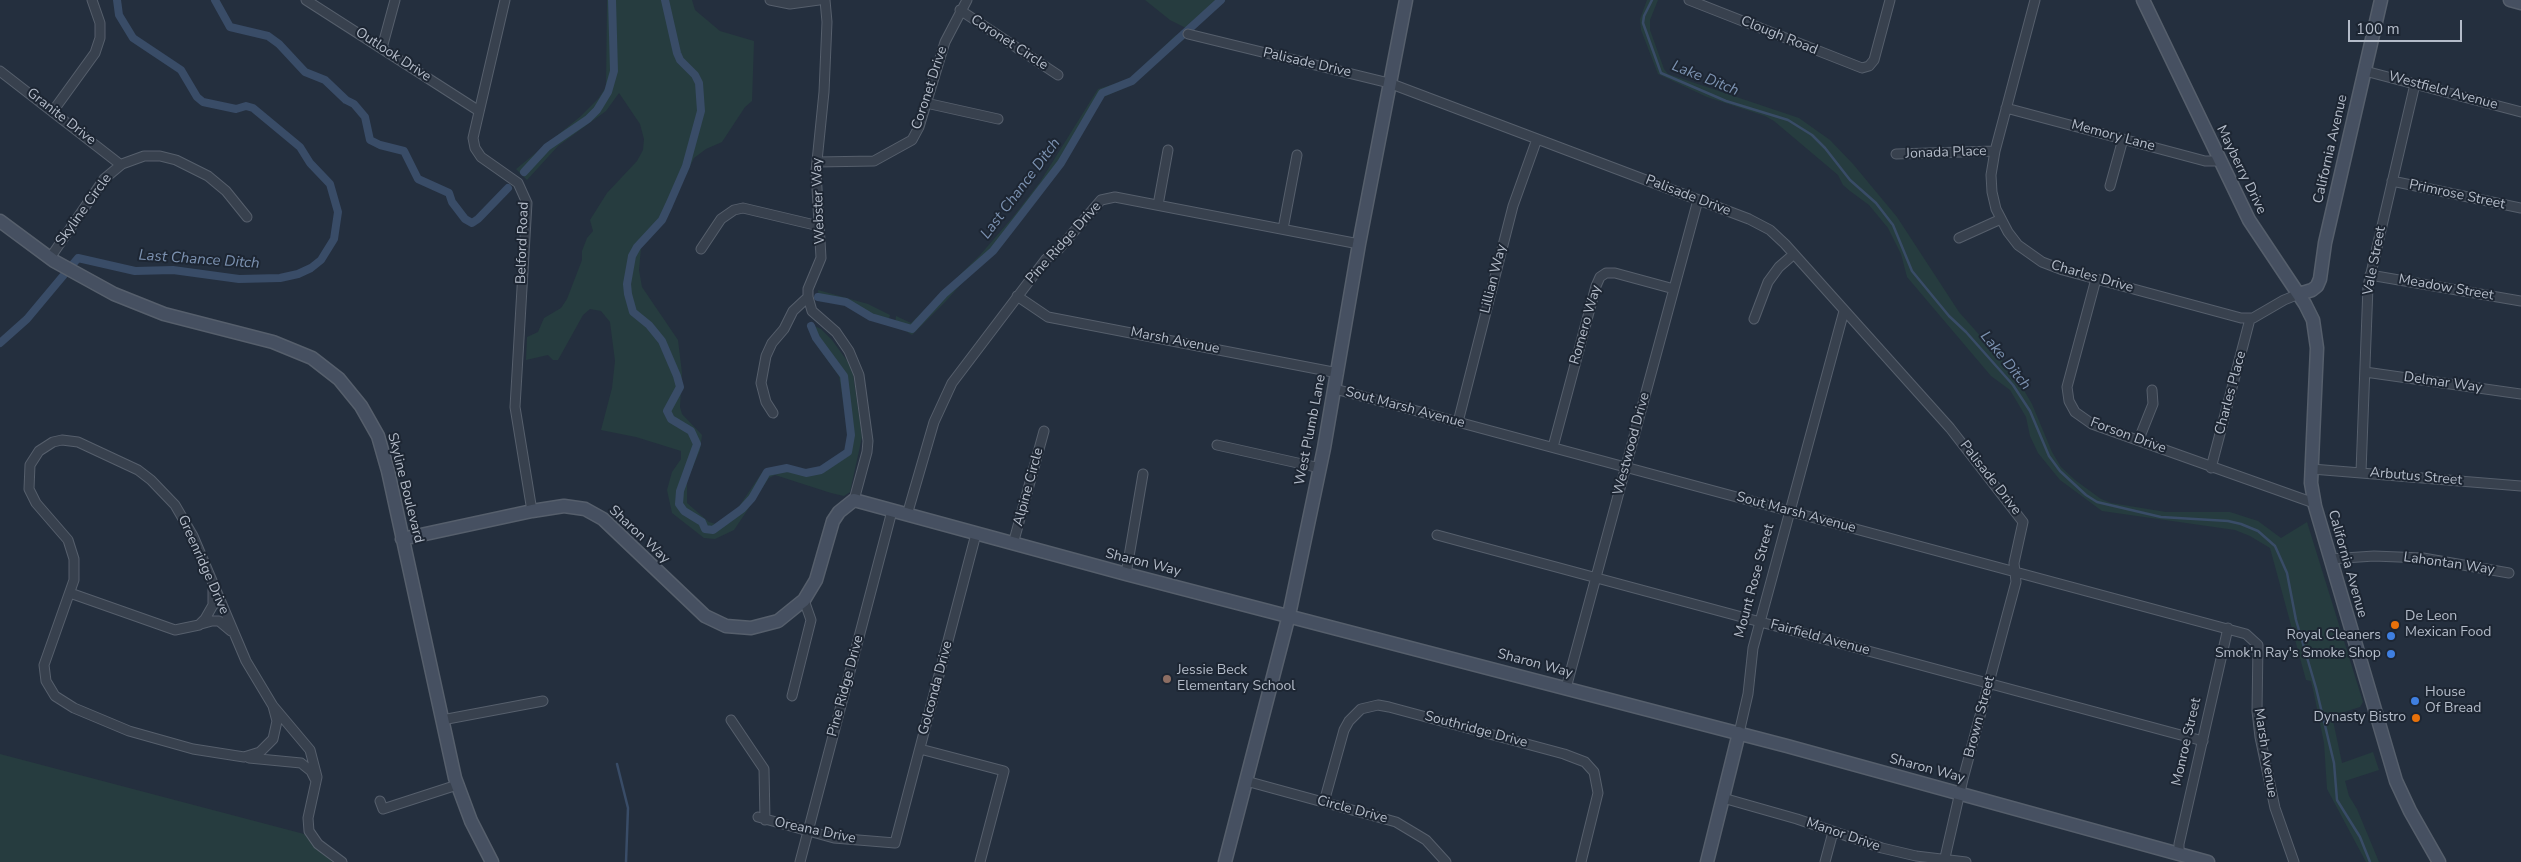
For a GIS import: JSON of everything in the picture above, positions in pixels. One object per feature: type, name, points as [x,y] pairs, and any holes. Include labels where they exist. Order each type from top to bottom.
[{"type":"street","points":[[53,111],[95,53],[100,38],[100,22],[92,0]]},
{"type":"street","name":"Outlook Drive","points":[[306,0],[479,111]]},
{"type":"street","points":[[382,48],[395,0]]},
{"type":"street","name":"Belford Road","points":[[505,0],[473,138],[477,153],[518,183],[527,203],[515,408],[532,511]]},
{"type":"street","points":[[770,0],[790,4],[819,0]]},
{"type":"street","name":"Webster Way","points":[[808,297],[808,289],[821,258],[817,162],[824,92],[827,22],[825,0]]},
{"type":"street","name":"Coronet Drive","points":[[817,162],[865,163],[884,158],[912,140],[917,134],[945,42],[960,10],[967,0]]},
{"type":"street","name":"West Plumb Lane","points":[[1225,862],[1289,615],[1320,468],[1359,244],[1406,0]]},
{"type":"street","name":"Clough Road","points":[[1689,0],[1857,67],[1869,66],[1876,55],[1890,0]]},
{"type":"street","name":"Charles Drive","points":[[2035,0],[1995,151],[1991,184],[2001,219],[2014,240],[2032,256],[2052,266],[2250,319]]},
{"type":"street","name":"Mayberry Drive","points":[[2143,0],[2249,220],[2299,294],[2313,320],[2317,348]]},
{"type":"street","name":"California Avenue","points":[[2299,294],[2312,290],[2317,286],[2320,279],[2324,244],[2381,0]]},
{"type":"street","points":[[2510,0],[2521,3]]},
{"type":"street","name":"Coronet Circle","points":[[960,10],[1058,75]]},
{"type":"street","name":"Palisade Drive","points":[[1188,34],[1389,82],[1763,226],[1776,235],[1794,254],[1950,428],[2020,516],[2023,528],[2014,562],[2016,572]]},
{"type":"street","name":"Granite Drive","points":[[0,70],[121,165]]},
{"type":"street","name":"Westfield Avenue","points":[[2364,71],[2521,112]]},
{"type":"street","name":"Vale Street","points":[[2361,472],[2370,275],[2415,84]]},
{"type":"street","points":[[926,103],[998,119]]},
{"type":"street","name":"Memory Lane","points":[[2006,108],[2205,160],[2220,161]]},
{"type":"street","name":"Lillian Way","points":[[1458,422],[1513,206],[1537,139]]},
{"type":"street","points":[[2110,186],[2123,139]]},
{"type":"street","points":[[1158,205],[1168,150]]},
{"type":"street","name":"Jonada Place","points":[[1896,154],[1995,151]]},
{"type":"street","points":[[1283,229],[1297,155]]},
{"type":"street","name":"Skyline Circle","points":[[50,258],[99,185],[121,165],[136,158],[168,157],[184,163],[214,180],[247,218]]},
{"type":"street","name":"Primrose Street","points":[[2392,181],[2521,208]]},
{"type":"street","name":"Pine Ridge Drive","points":[[907,515],[927,441],[942,402],[963,366],[1046,259],[1059,250],[1101,200],[1115,197],[1359,244]]},
{"type":"street","name":"Westwood Drive","points":[[1566,688],[1698,200]]},
{"type":"street","points":[[701,249],[721,219],[734,210],[743,208],[819,226]]},
{"type":"street","points":[[1959,238],[2001,219]]},
{"type":"street","name":"Skyline Boulevard","points":[[0,221],[50,258],[94,284],[139,305],[180,319],[273,342],[305,355],[328,369],[361,406],[378,436],[457,785],[479,839],[492,862]]},
{"type":"street","points":[[1754,319],[1768,282],[1779,267],[1794,254]]},
{"type":"street","name":"Romero Way","points":[[1553,447],[1600,277],[1606,273],[1616,273],[1674,289]]},
{"type":"street","name":"Meadow Street","points":[[2370,275],[2521,301]]},
{"type":"street","name":"Forson Drive","points":[[2096,279],[2068,380],[2068,401],[2075,412],[2086,421],[2139,439],[2212,468],[2314,503]]},
{"type":"street","points":[[2250,319],[2299,294]]},
{"type":"street","name":"Marsh Avenue","points":[[1017,296],[1048,317],[1338,373]]},
{"type":"street","points":[[773,413],[766,402],[761,383],[766,356],[772,343],[784,329],[793,311],[808,297],[812,311],[836,332],[849,351],[859,375],[868,440],[867,452],[854,500]]},
{"type":"street","name":"Mount Rose Street","points":[[1706,862],[1748,694],[1751,657],[1844,311]]},
{"type":"street","name":"Charles Place","points":[[2212,468],[2250,319]]},
{"type":"street","name":"California Avenue","points":[[2317,348],[2312,469],[2314,503],[2396,781],[2410,811],[2439,862]]},
{"type":"street","name":"Delmar Way","points":[[2365,372],[2521,394]]},
{"type":"street","name":"Sout Marsh Avenue","points":[[1335,389],[2228,628],[2246,634],[2256,641]]},
{"type":"street","points":[[2139,439],[2153,404],[2152,390]]},
{"type":"street","name":"Alpine Circle","points":[[1013,544],[1044,431]]},
{"type":"street","name":"Greenridge Drive","points":[[316,790],[312,771],[301,763],[244,757],[193,748],[129,731],[74,708],[55,696],[46,681],[44,665],[70,593],[75,569],[72,549],[62,531],[36,503],[32,496],[28,481],[30,465],[39,451],[53,442],[62,440],[78,442],[109,454],[152,480],[175,505],[185,520],[246,661],[274,706],[310,750],[316,770],[316,790],[308,818],[312,838],[342,862]]},
{"type":"street","points":[[1217,445],[1320,468]]},
{"type":"street","name":"Arbutus Street","points":[[2312,469],[2521,486]]},
{"type":"street","points":[[1126,574],[1143,474]]},
{"type":"street","name":"Sharon Way","points":[[402,538],[532,511],[564,506],[580,508],[604,519],[705,616],[726,626],[751,628],[765,626],[788,615],[804,600],[816,580],[833,521],[839,512],[854,500],[1126,574],[1739,733],[1960,794],[2179,858],[2208,862]]},
{"type":"street","name":"Pine Ridge Drive","points":[[800,862],[892,511]]},
{"type":"street","name":"Golconda Drive","points":[[895,843],[976,534]]},
{"type":"street","name":"Fairfield Avenue","points":[[1437,535],[2203,741]]},
{"type":"street","name":"Lahontan Way","points":[[2330,559],[2374,556],[2423,558],[2509,573]]},
{"type":"street","name":"Brown Street","points":[[1944,860],[2016,582],[2016,572]]},
{"type":"street","points":[[199,625],[213,605],[212,581]]},
{"type":"street","points":[[70,593],[134,614],[168,629],[183,630],[212,620],[229,627],[234,635]]},
{"type":"street","points":[[792,696],[811,620],[804,600]]},
{"type":"street","name":"Monroe Street","points":[[2179,858],[2179,844],[2228,628]]},
{"type":"street","name":"Marsh Avenue","points":[[2256,641],[2259,650],[2257,711],[2266,770],[2274,808],[2294,862]]},
{"type":"street","points":[[442,720],[543,701]]},
{"type":"street","name":"Southridge Drive","points":[[1324,802],[1344,730],[1349,721],[1361,709],[1378,705],[1564,754],[1585,762],[1594,772],[1598,793],[1581,862]]},
{"type":"street","points":[[244,757],[260,752],[273,738],[277,721],[274,706]]},
{"type":"street","name":"Oreana Drive","points":[[731,720],[764,769],[762,819],[808,832],[851,841],[895,843]]},
{"type":"street","points":[[920,749],[1004,771],[980,862]]},
{"type":"street","name":"Circle Drive","points":[[1246,781],[1407,827],[1426,840],[1446,862]]},
{"type":"street","points":[[380,801],[383,809],[457,785]]},
{"type":"street","name":"Manor Drive","points":[[1723,798],[1900,853],[1966,862]]},
{"type":"street","points":[[1825,862],[1833,832]]},
{"type":"green space","points":[[607,0],[692,0],[695,10],[720,31],[754,41],[752,101],[745,107],[722,142],[706,149],[694,158],[664,221],[641,248],[639,270],[642,287],[678,340],[682,373],[680,407],[682,414],[702,435],[700,450],[687,481],[687,503],[709,522],[716,524],[728,518],[740,505],[763,471],[784,466],[801,472],[810,471],[825,466],[847,451],[850,442],[839,376],[813,340],[808,323],[821,329],[832,340],[848,362],[853,374],[862,437],[850,492],[844,496],[775,475],[769,478],[734,530],[715,539],[704,538],[672,513],[667,490],[672,472],[681,459],[681,451],[636,437],[601,430],[612,388],[615,361],[610,322],[601,311],[590,309],[583,315],[558,360],[553,360],[548,355],[526,360],[527,337],[538,332],[544,318],[561,308],[567,299],[582,260],[582,251],[587,238],[593,231],[590,220],[607,193],[637,161],[643,150],[644,139],[640,124],[619,93],[606,111],[558,146],[527,180],[516,169],[581,116],[598,99],[606,87]]},
{"type":"green space","points":[[1145,0],[1224,0],[1190,30],[1170,20]]},
{"type":"green space","points":[[1647,0],[1658,0],[1650,20],[1650,30],[1664,69],[1668,74],[1799,118],[1830,140],[1853,164],[1897,217],[1959,312],[2015,375],[2032,404],[2052,452],[2061,467],[2075,480],[2101,499],[2111,503],[2166,512],[2230,512],[2258,521],[2281,538],[2307,522],[2363,702],[2360,707],[2332,716],[2342,763],[2373,752],[2379,770],[2345,781],[2349,796],[2357,809],[2379,862],[2366,862],[2327,789],[2324,743],[2311,681],[2306,680],[2270,548],[2250,536],[2235,530],[2102,511],[2060,480],[2038,453],[2030,436],[2026,417],[2010,390],[1991,376],[1907,277],[1901,254],[1888,228],[1869,205],[1843,185],[1838,175],[1774,121],[1765,116],[1707,97],[1658,74],[1641,30],[1640,19]]},
{"type":"green space","points":[[1176,35],[1184,39],[1133,84],[1104,97],[1098,103],[1083,132],[1035,201],[946,301],[912,335],[895,324],[896,316],[911,323],[980,255],[1013,217],[1040,182],[1098,89],[1124,81],[1134,75]]},
{"type":"green space","points":[[818,290],[868,304],[890,315],[887,325],[848,305],[819,301]]},
{"type":"green space","points":[[0,754],[304,834],[319,850],[335,862],[0,862]]},
{"type":"waterway","name":"Last Chance Ditch","points":[[0,343],[27,319],[78,258],[135,271],[173,270],[239,279],[280,278],[298,274],[311,268],[321,260],[334,239],[338,212],[330,184],[310,163],[300,147],[253,108],[246,106],[236,109],[203,102],[197,97],[181,70],[133,38],[119,15],[117,0]]},
{"type":"waterway","name":"Last Chance Ditch","points":[[215,0],[230,27],[268,36],[279,44],[305,72],[325,80],[346,100],[354,104],[365,117],[370,140],[380,145],[404,151],[418,179],[449,193],[452,202],[465,219],[472,223],[478,219],[508,188]]},
{"type":"waterway","name":"Last Chance Ditch","points":[[524,172],[547,147],[588,119],[597,110],[608,92],[614,71],[612,0]]},
{"type":"waterway","name":"Last Chance Ditch","points":[[665,0],[677,53],[680,60],[695,75],[699,83],[701,111],[686,166],[662,220],[637,247],[632,256],[627,284],[633,312],[649,325],[662,341],[677,376],[680,387],[667,411],[671,419],[691,431],[697,444],[680,491],[679,504],[684,511],[702,522],[705,529],[713,530],[742,509],[752,498],[767,472],[787,468],[806,473],[821,470],[848,452],[851,435],[844,376],[816,338],[811,326]]},
{"type":"waterway","name":"Last Chance Ditch","points":[[818,297],[846,302],[871,317],[912,329],[944,294],[993,251],[1061,163],[1102,93],[1132,81],[1221,0]]},
{"type":"waterway","name":"Lake Ditch","points":[[1652,0],[1644,16],[1643,23],[1661,73],[1726,101],[1788,120],[1812,135],[1825,148],[1850,180],[1876,203],[1893,225],[1912,271],[1949,316],[1966,332],[2013,385],[2030,411],[2049,456],[2060,471],[2086,495],[2097,502],[2161,517],[2228,521],[2241,524],[2258,531],[2275,546],[2287,573],[2296,620],[2316,688],[2334,763],[2337,800],[2360,837],[2370,862]]},
{"type":"waterway","points":[[617,764],[628,808],[626,862]]},
{"type":"place","name":"De Leon Mexican Food","points":[[2395,625]]},
{"type":"place","name":"Royal Cleaners","points":[[2391,636]]},
{"type":"place","name":"Smok'n Ray's Smoke Shop","points":[[2391,654]]},
{"type":"place","name":"Jessie Beck Elementary School","points":[[1167,679]]},
{"type":"place","name":"House Of Bread","points":[[2415,701]]},
{"type":"place","name":"Dynasty Bistro","points":[[2416,718]]}]
